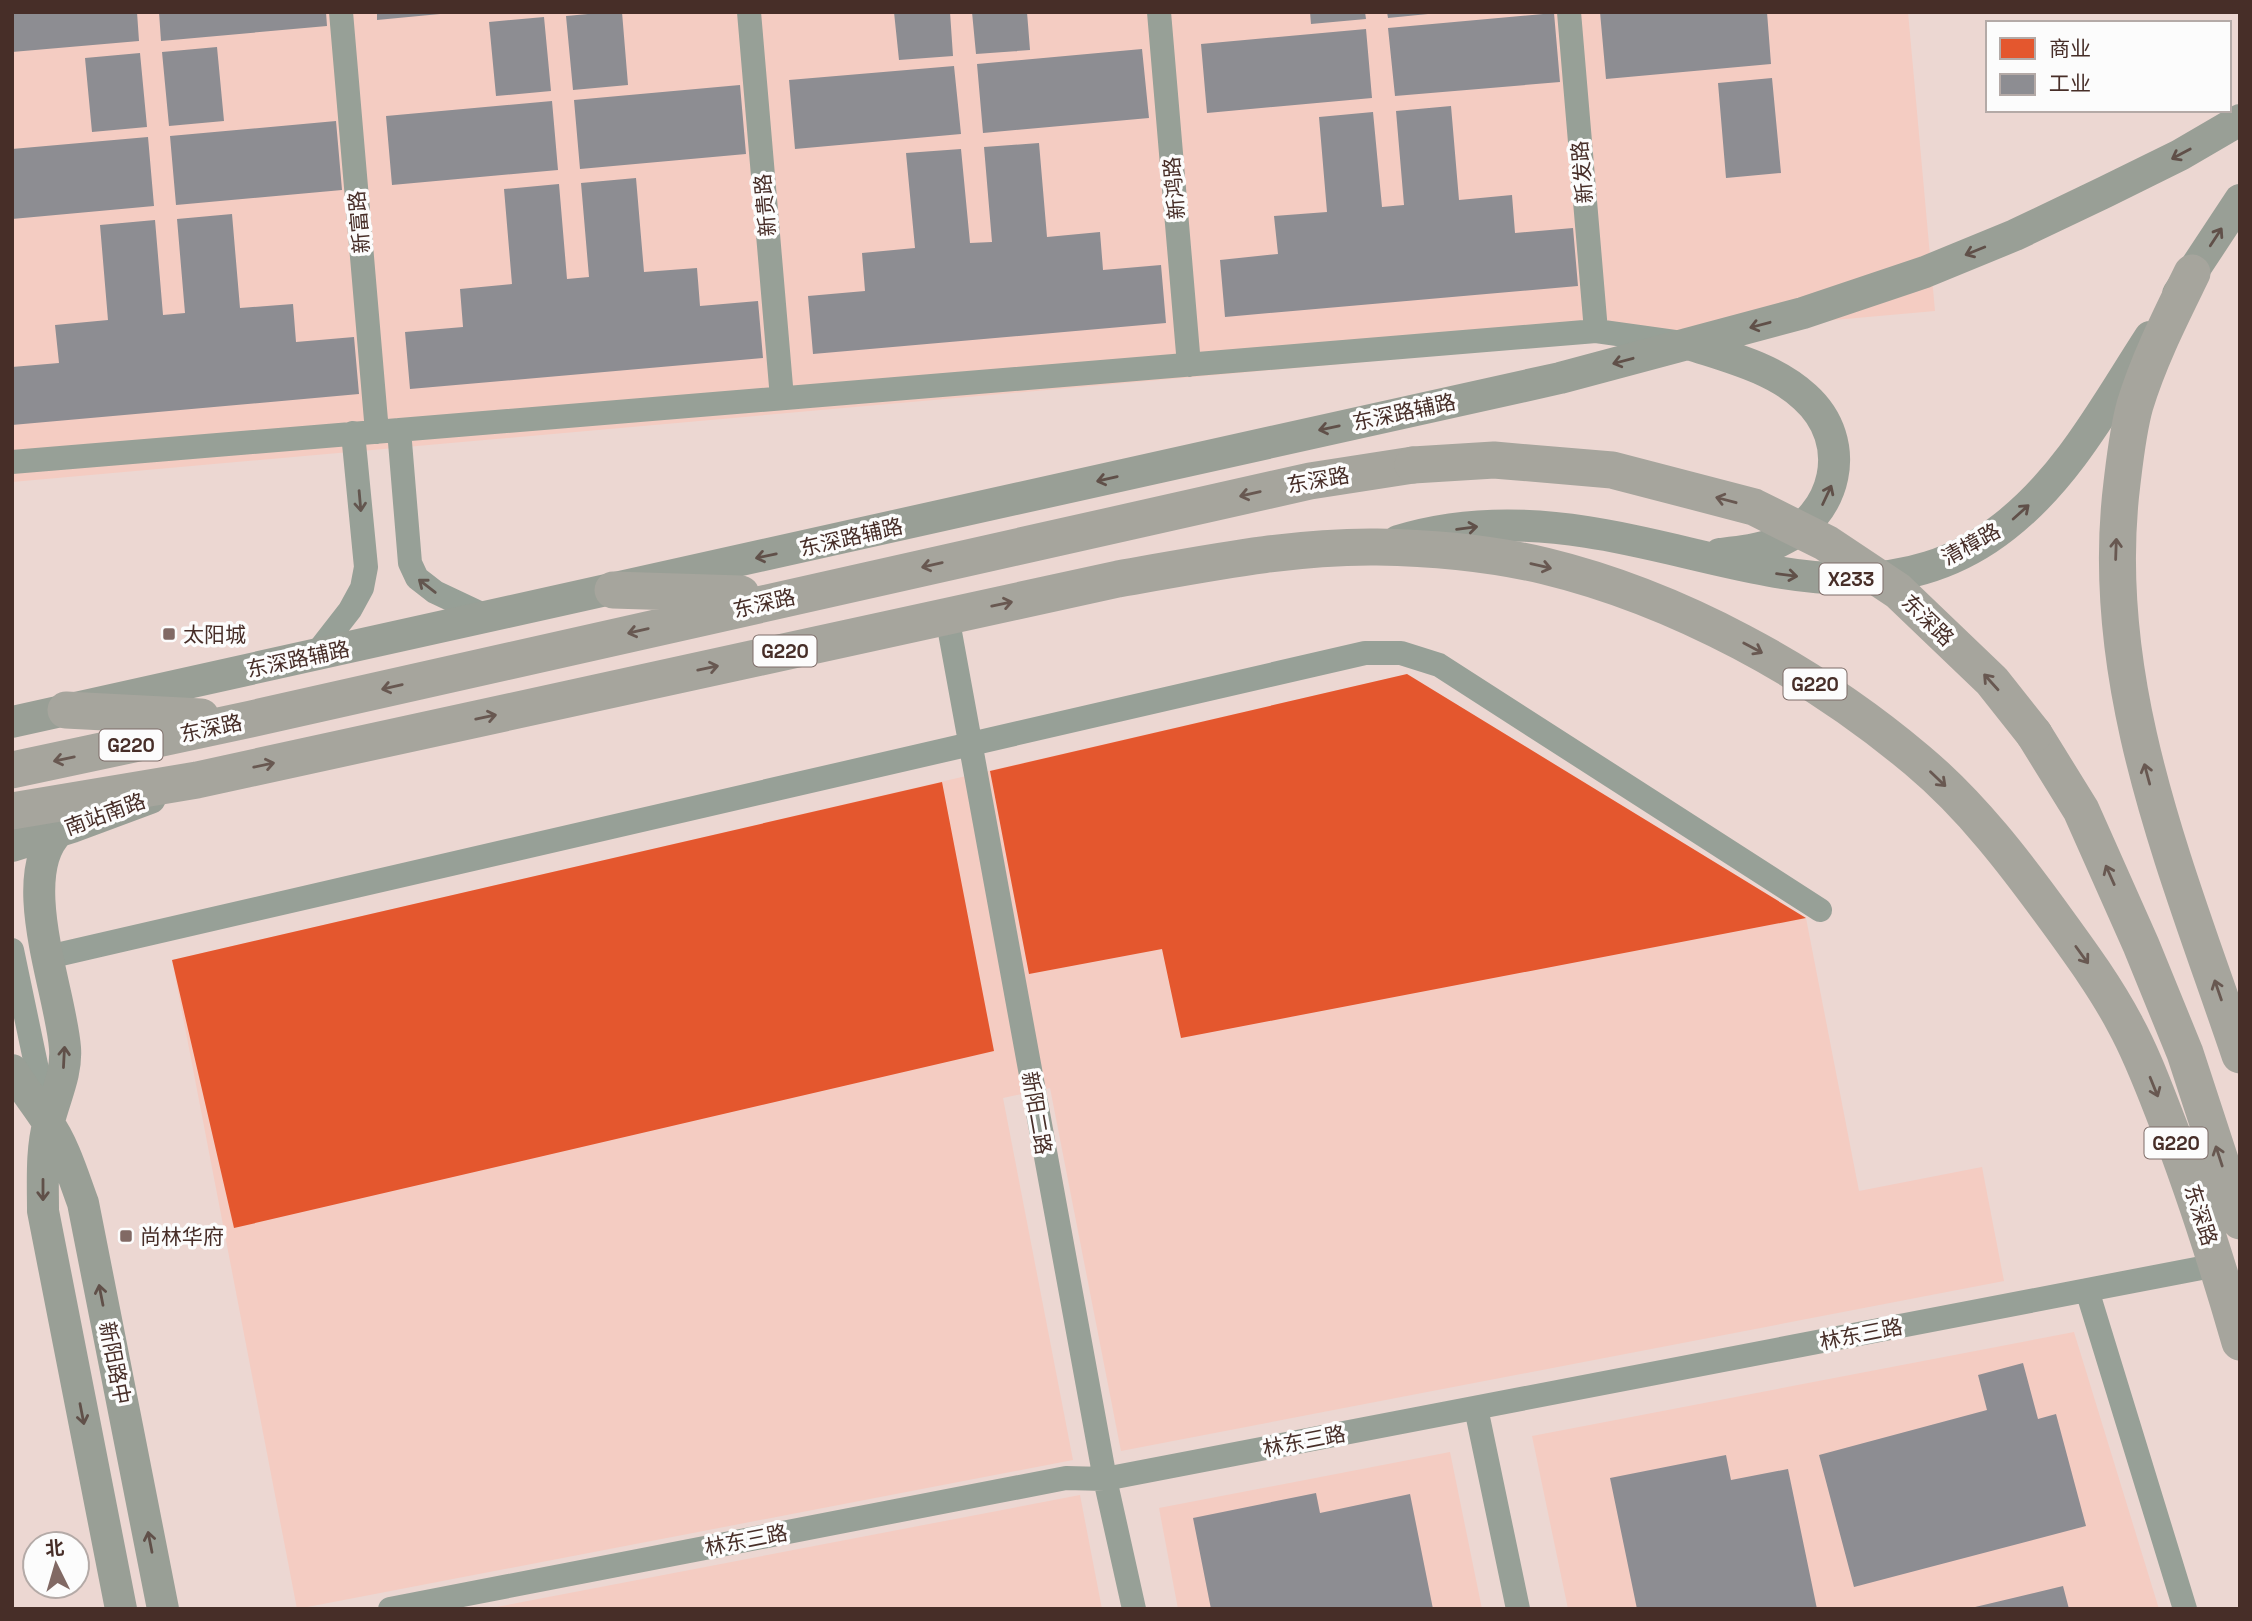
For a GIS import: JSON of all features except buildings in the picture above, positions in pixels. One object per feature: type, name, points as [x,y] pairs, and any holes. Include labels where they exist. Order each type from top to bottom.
[{"type":"highway","points":[[2192,273],[2158,343],[2135,407],[2125,455],[2119,505],[2116,549],[2118,614],[2136,732],[2152,792],[2240,1055]]},
{"type":"highway","name":"东深路","points":[[12,771],[1310,481],[1413,465],[1494,460],[1612,470],[1754,508],[1826,543],[1898,591],[1992,681],[2034,734],[2081,810],[2185,1053],[2240,1221]]},
{"type":"highway","name":"东深路","points":[[12,811],[197,780],[1118,579],[1263,554],[1376,547],[1431,549],[1532,564],[1597,582],[1664,606],[1722,632],[1826,691],[1919,761],[1974,816],[2025,877],[2095,973],[2126,1025],[2179,1150],[2240,1342]]},
{"type":"highway","points":[[612,590],[795,596]]},
{"type":"highway","points":[[66,710],[251,719]]},
{"type":"main road","points":[[1689,344],[1803,313],[1925,272],[2015,235],[2105,192],[2180,155],[2240,120]]},
{"type":"main road","name":"清樟路","points":[[1376,547],[1441,531],[1488,525],[1532,525],[1588,532],[1775,573],[1819,579],[1859,579],[1904,573],[1944,562],[1976,546],[2005,526],[2053,480],[2092,428],[2240,200]]},
{"type":"main road","points":[[1689,344],[1762,369],[1797,390],[1821,416],[1831,436],[1835,457],[1834,479],[1824,503],[1803,526],[1778,542],[1749,550],[1707,556]]},
{"type":"main road","name":"东深路辅路","points":[[12,722],[1560,378],[1689,344]]},
{"type":"main road","name":"南站南路","points":[[12,846],[197,780]]},
{"type":"main road","points":[[48,1123],[61,1084],[66,1050],[42,932],[41,864],[51,839],[59,831]]},
{"type":"main road","points":[[12,1070],[48,1123]]},
{"type":"main road","name":"新阳路中","points":[[48,1123],[43,1167],[43,1211],[121,1609]]},
{"type":"main road","name":"新阳路中","points":[[48,1123],[69,1164],[83,1203],[163,1609]]},
{"type":"street","name":"新富路","points":[[341,12],[376,432]]},
{"type":"street","name":"新贵路","points":[[749,12],[782,398]]},
{"type":"street","name":"新鸿路","points":[[1159,12],[1189,365]]},
{"type":"street","name":"新发路","points":[[1569,12],[1595,331]]},
{"type":"street","points":[[12,462],[1595,331],[1689,344]]},
{"type":"street","points":[[376,432],[410,563],[417,578],[435,592],[488,617]]},
{"type":"street","points":[[315,655],[350,610],[362,588],[366,567],[376,432]]},
{"type":"street","name":"新阳二路","points":[[947,616],[1105,1479],[1133,1609]]},
{"type":"street","points":[[48,957],[1364,653],[1401,653],[1438,666],[1820,910]]},
{"type":"street","name":"新阳路中","points":[[12,950],[48,1123]]},
{"type":"street","name":"林东三路","points":[[390,1609],[1066,1478],[1105,1479],[2217,1265]]},
{"type":"street","points":[[2087,1290],[2185,1609]]},
{"type":"street","points":[[1476,1408],[1518,1609]]},
{"type":"shaded area","points":[[12,12],[1908,12],[1935,311],[12,482]]},
{"type":"shaded area","points":[[1407,674],[1806,918],[1859,1191],[1982,1167],[2004,1281],[1121,1451],[1050,1088],[1003,1098],[1073,1460],[297,1609],[172,960]]},
{"type":"shaded area","points":[[2074,1332],[2159,1609],[1568,1609],[1532,1436]]},
{"type":"shaded area","points":[[1450,1452],[1482,1609],[1178,1609],[1159,1508]]},
{"type":"shaded area","points":[[1080,1495],[1102,1609],[486,1609]]},
{"type":"place","name":"太阳城","points":[[169,634]]},
{"type":"place","name":"尚林华府","points":[[126,1236]]}]
